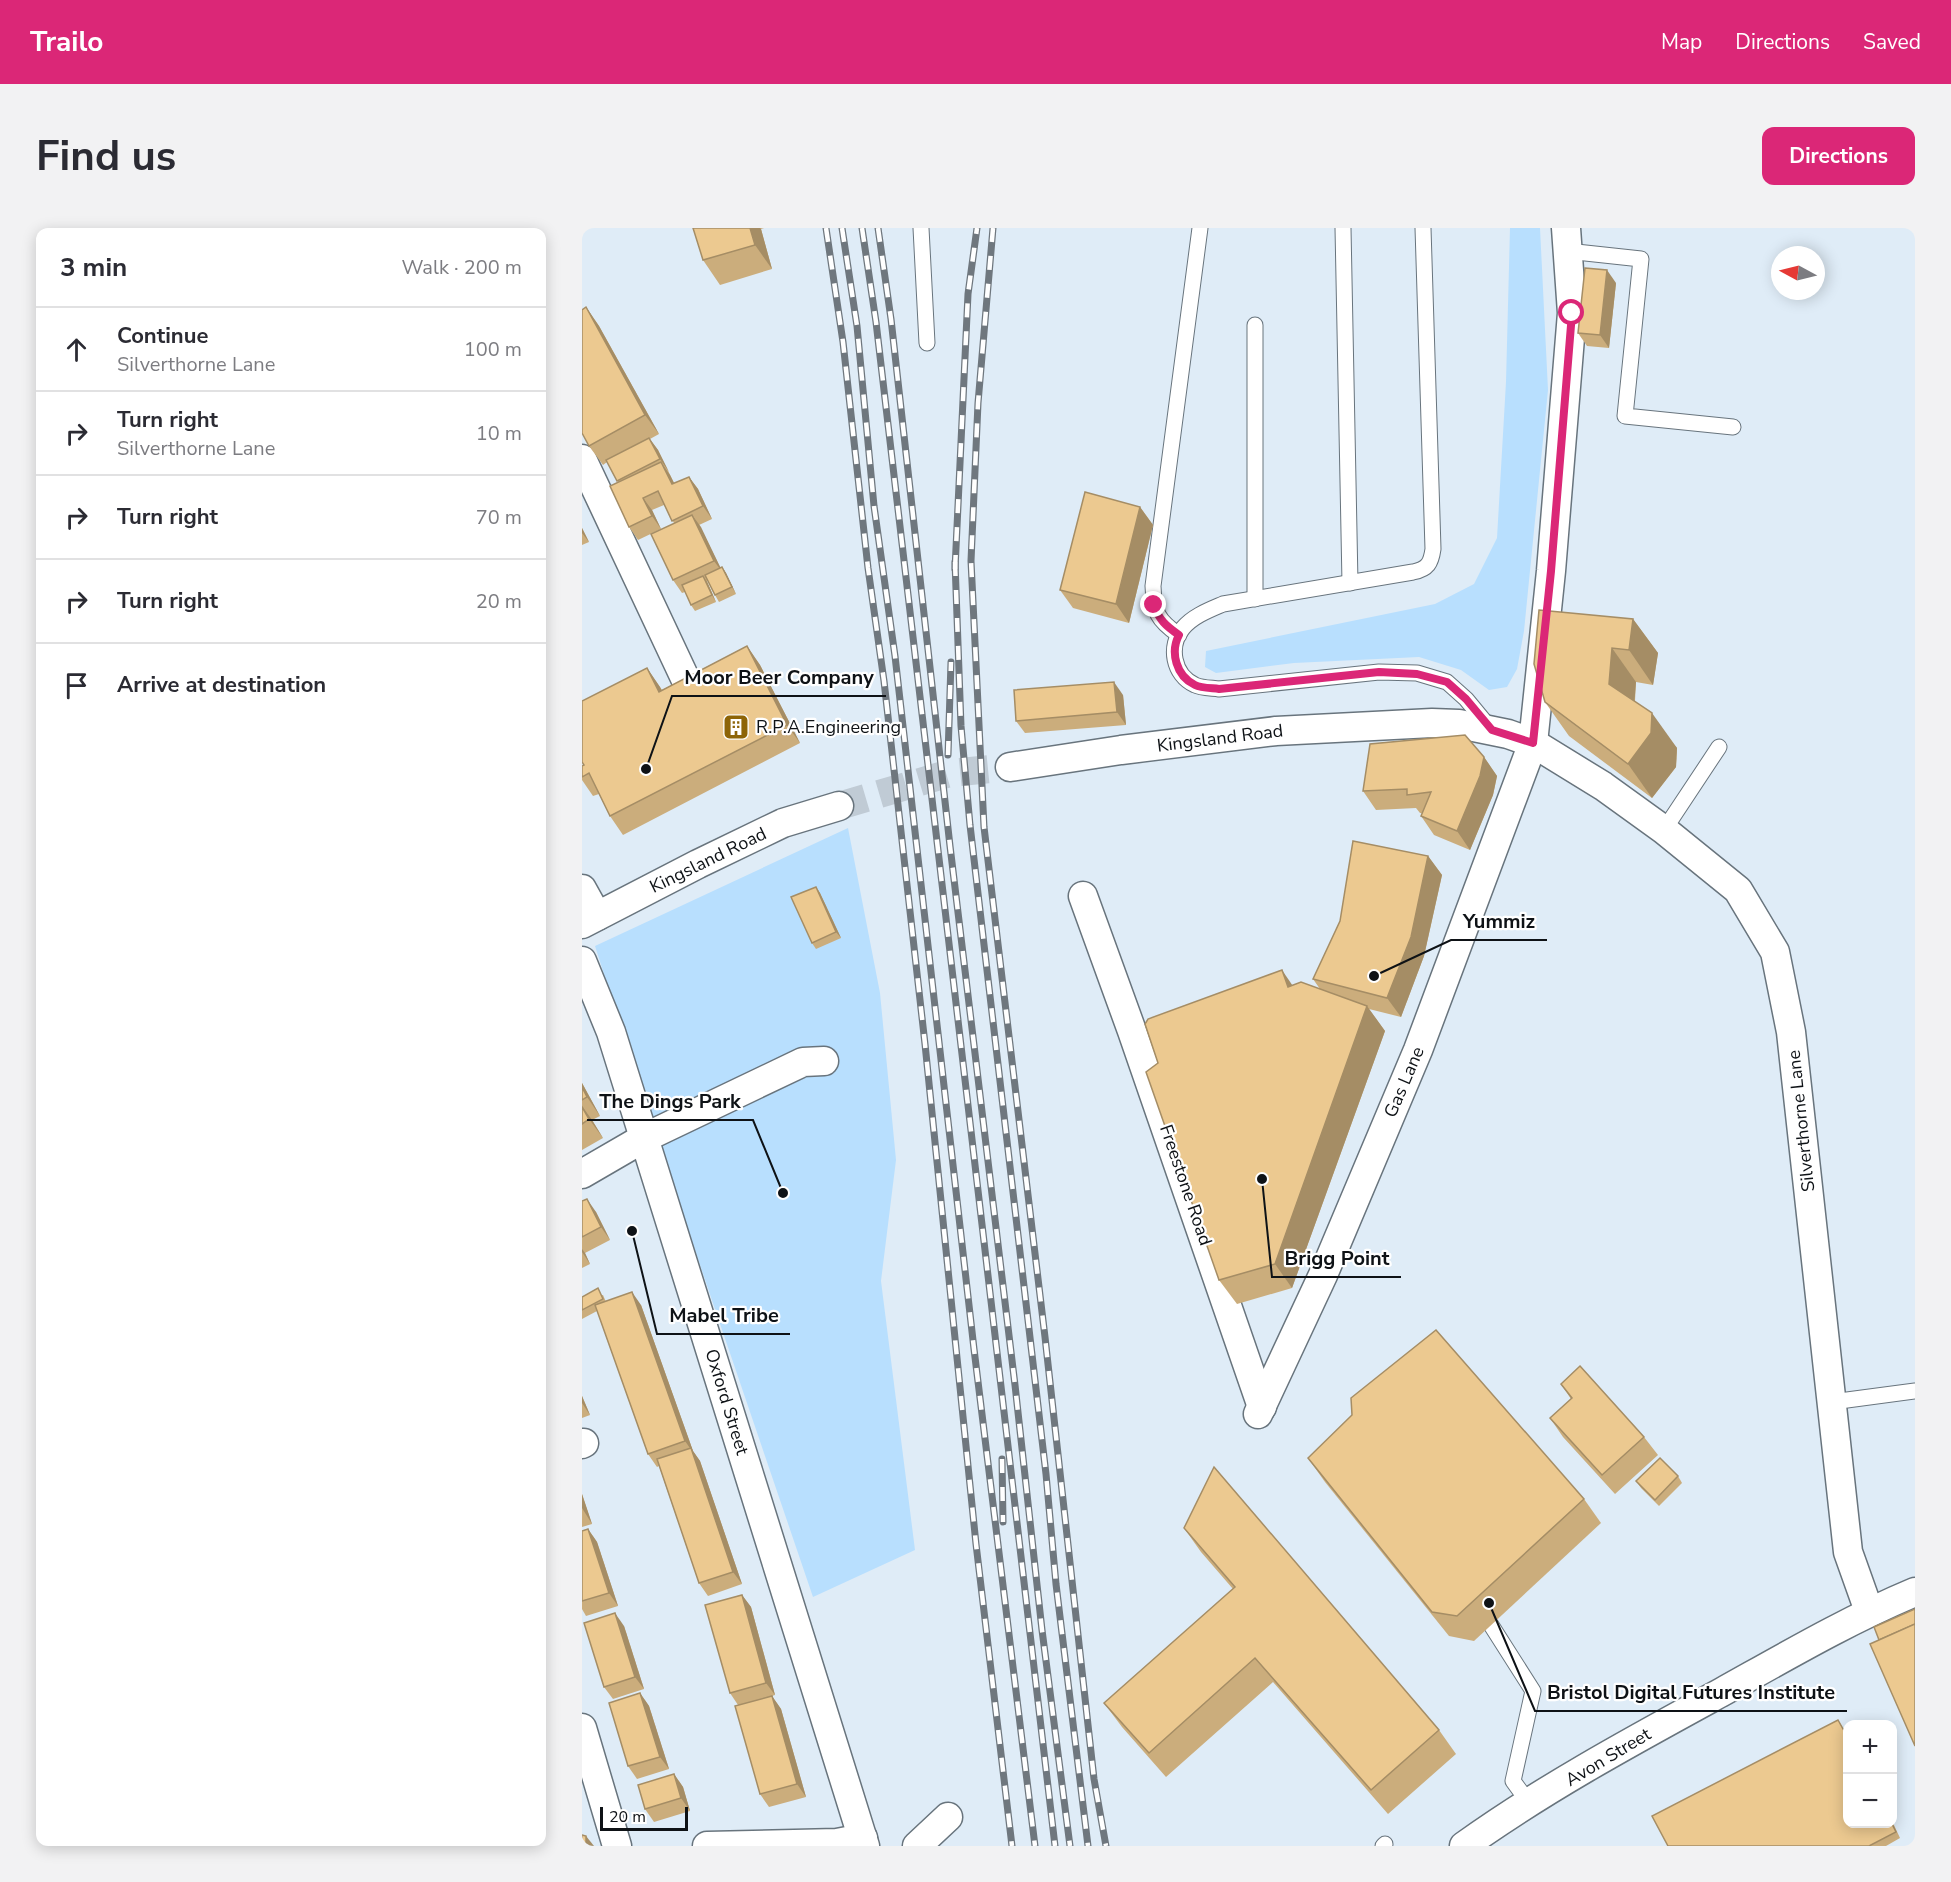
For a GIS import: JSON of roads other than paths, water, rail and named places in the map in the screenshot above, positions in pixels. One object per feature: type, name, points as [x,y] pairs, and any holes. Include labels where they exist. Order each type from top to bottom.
[{"type":"street","points":[[1533,743],[1551,571],[1572,313],[1567,240]]},
{"type":"street","points":[[582,459],[692,693]]},
{"type":"street","name":"Silverthorne Lane","points":[[1432,723],[1459,724],[1492,730],[1533,743],[1603,786],[1664,830],[1738,890],[1775,952],[1791,1032],[1848,1552],[1869,1611]]},
{"type":"street","name":"Kingsland Road","points":[[1010,767],[1121,750],[1276,731],[1432,723]]},
{"type":"street","name":"Gas Lane","points":[[1260,1411],[1323,1275],[1418,1050],[1533,743]]},
{"type":"street","name":"Kingsland Road","points":[[589,920],[783,823],[839,806]]},
{"type":"street","points":[[582,890],[589,920]]},
{"type":"street","name":"Freestone Road","points":[[1083,896],[1136,1042],[1260,1411]]},
{"type":"street","name":"Oxford Street","points":[[582,961],[611,1032],[864,1842]]},
{"type":"street","points":[[582,1174],[644,1138],[803,1062],[824,1061]]},
{"type":"street","name":"Avon Street","points":[[1464,1846],[1500,1820],[1641,1736],[1869,1611],[1915,1592]]},
{"type":"street","points":[[582,1728],[617,1846]]},
{"type":"street","points":[[921,1845],[948,1817]]},
{"type":"street","points":[[708,1846],[864,1842]]},
{"type":"lane","points":[[921,228],[927,343]]},
{"type":"lane","points":[[1179,635],[1165,626],[1158,617],[1154,605],[1153,586],[1200,228]]},
{"type":"lane","points":[[1343,228],[1350,583]]},
{"type":"lane","points":[[1423,228],[1433,549],[1431,562],[1424,570],[1223,604],[1197,615],[1182,629],[1174,644],[1175,660],[1182,674],[1195,685],[1219,689],[1379,672],[1417,674],[1447,682],[1466,699],[1492,730]]},
{"type":"lane","points":[[1567,240],[1641,259],[1625,416],[1733,427]]},
{"type":"lane","points":[[1255,326],[1255,599]]},
{"type":"lane","points":[[1664,830],[1719,747]]},
{"type":"lane","points":[[1832,1402],[1915,1390]]},
{"type":"lane","points":[[1491,1625],[1533,1691],[1513,1781],[1529,1803]]},
{"type":"tunnel","points":[[839,806],[950,773],[1010,767]]},
{"type":"railway","points":[[826,228],[843,342],[868,568],[884,681],[925,1044],[976,1544],[1012,1846]]},
{"type":"railway","points":[[842,228],[857,326],[874,506],[895,656],[974,1349],[1035,1846]]},
{"type":"railway","points":[[862,228],[876,322],[1055,1846]]},
{"type":"railway","points":[[878,228],[891,319],[1042,1630],[1070,1846]]},
{"type":"railway","points":[[955,569],[968,294],[977,228]]},
{"type":"railway","points":[[993,228],[978,403],[971,561],[984,827],[1045,1337],[1094,1779],[1106,1846]]},
{"type":"railway","points":[[955,562],[961,726],[970,825],[1088,1846]]},
{"type":"railway","points":[[948,755],[951,662]]},
{"type":"railway","points":[[1002,1459],[1003,1522]]},
{"type":"place","name":"R.P.A.Engineering","points":[[736,727]]},
{"type":"place","name":"Moor Beer Company","points":[[646,769]]},
{"type":"place","name":"Yummiz","points":[[1374,976]]},
{"type":"place","name":"Brigg Point","points":[[1262,1179]]},
{"type":"place","name":"The Dings Park","points":[[783,1193]]},
{"type":"place","name":"Mabel Tribe","points":[[632,1231]]},
{"type":"place","name":"Bristol Digital Futures Institute","points":[[1489,1603]]}]
